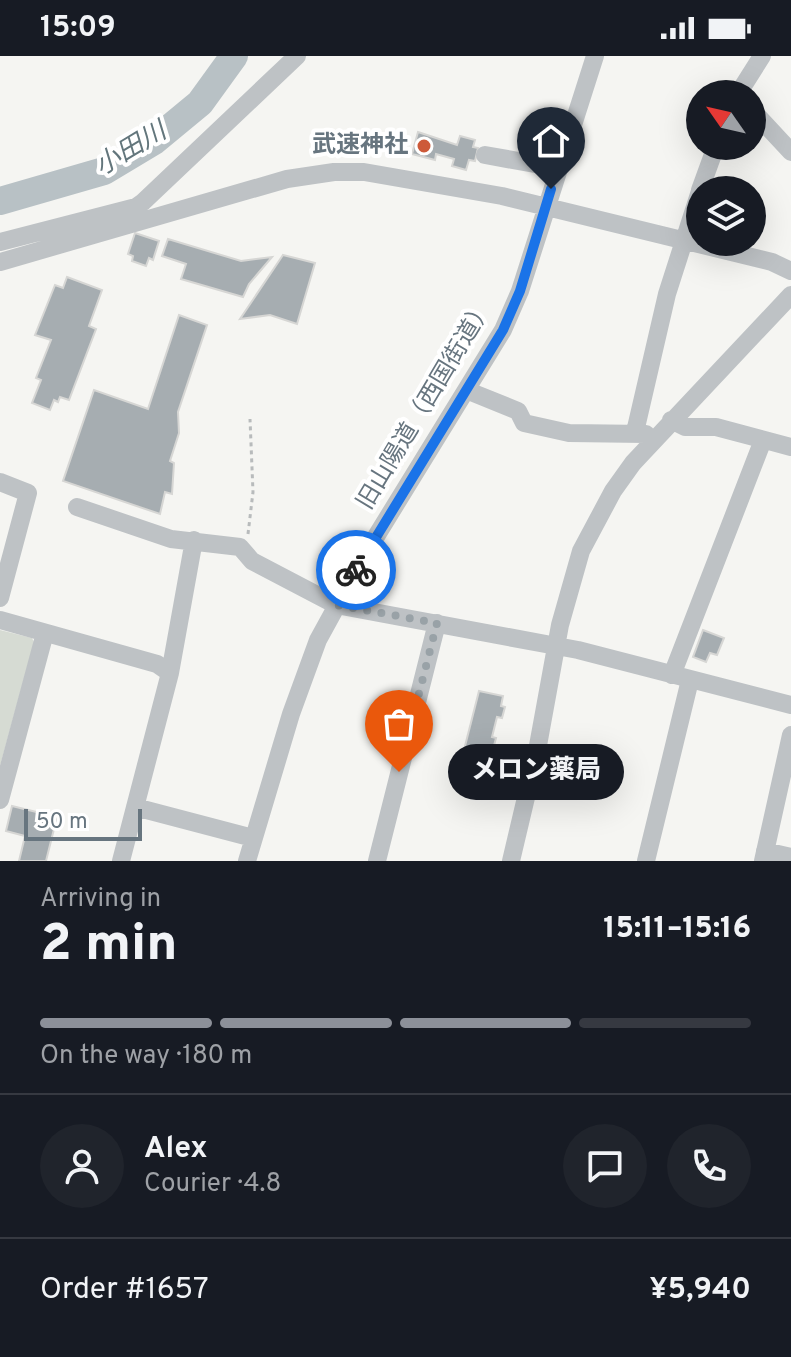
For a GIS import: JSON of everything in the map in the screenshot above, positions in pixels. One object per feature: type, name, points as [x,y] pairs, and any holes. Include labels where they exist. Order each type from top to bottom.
[{"type":"street","points":[[0,242],[136,207],[297,56]]},
{"type":"street","name":"旧山陽道（西国街道）","points":[[247,861],[318,640],[336,605],[503,330],[520,291],[595,56]]},
{"type":"street","points":[[747,80],[762,56]]},
{"type":"street","points":[[766,125],[791,152]]},
{"type":"street","points":[[485,155],[557,168]]},
{"type":"street","points":[[0,262],[287,179],[334,172],[364,172],[502,196],[772,262],[791,271]]},
{"type":"street","points":[[635,432],[667,294],[686,233]]},
{"type":"street","points":[[511,861],[537,751],[557,646],[581,551],[613,491],[633,463],[791,295]]},
{"type":"street","points":[[466,390],[518,411],[524,423],[569,433],[635,432],[658,437]]},
{"type":"street","points":[[671,420],[685,427],[716,427],[791,447]]},
{"type":"street","points":[[646,861],[681,678],[763,440]]},
{"type":"street","points":[[0,482],[28,493],[0,598]]},
{"type":"street","points":[[77,507],[171,539],[240,547],[252,561],[336,605],[557,646],[791,705]]},
{"type":"street","points":[[121,861],[170,673],[194,540]]},
{"type":"street","points":[[0,620],[157,664],[170,673]]},
{"type":"street","points":[[377,861],[437,623]]},
{"type":"street","points":[[0,800],[3,775],[45,633]]},
{"type":"street","points":[[791,735],[764,856],[791,857]]},
{"type":"street","points":[[135,807],[253,838]]},
{"type":"path","points":[[243,549],[253,498],[250,419]]},
{"type":"shaded area","points":[[0,630],[32,638],[34,642],[0,766]]},
{"type":"building","points":[[418,132],[457,145],[460,136],[475,140],[473,147],[478,148],[475,161],[469,160],[466,170],[452,166],[454,159],[436,154],[435,160],[412,154]]},
{"type":"building","points":[[135,233],[159,241],[153,260],[149,258],[146,266],[132,261],[133,256],[128,254]]},
{"type":"building","points":[[168,239],[241,261],[272,257],[249,284],[243,297],[181,279],[186,264],[162,256]]},
{"type":"building","points":[[283,255],[315,263],[297,324],[270,315],[240,319]]},
{"type":"building","points":[[67,277],[102,290],[89,326],[96,329],[69,400],[60,397],[58,402],[54,400],[50,410],[32,403],[41,380],[36,378],[51,340],[35,335],[55,285],[63,288]]},
{"type":"building","points":[[179,315],[207,325],[178,412],[179,433],[170,461],[174,463],[172,494],[165,492],[160,514],[63,481],[94,390],[148,409]]},
{"type":"building","points":[[444,350],[459,355],[454,371],[438,366]]},
{"type":"building","points":[[703,630],[724,638],[717,655],[710,653],[706,662],[693,657]]},
{"type":"building","points":[[479,691],[503,696],[501,706],[505,707],[502,718],[497,717],[491,757],[464,750]]},
{"type":"building","points":[[12,806],[57,817],[46,861],[19,861],[25,836],[6,831]]},
{"type":"waterway","name":"小田川","points":[[0,201],[104,171],[154,141],[200,103],[234,56]]},
{"type":"way so far","points":[[356,570],[336,605],[437,623],[399,772]]},
{"type":"place","name":"武速神社","points":[[424,146]]},
{"type":"place","name":"メロン薬局","points":[[399,772]]},
{"type":"route","points":[[356,570],[503,330],[520,291],[551,189]]}]
